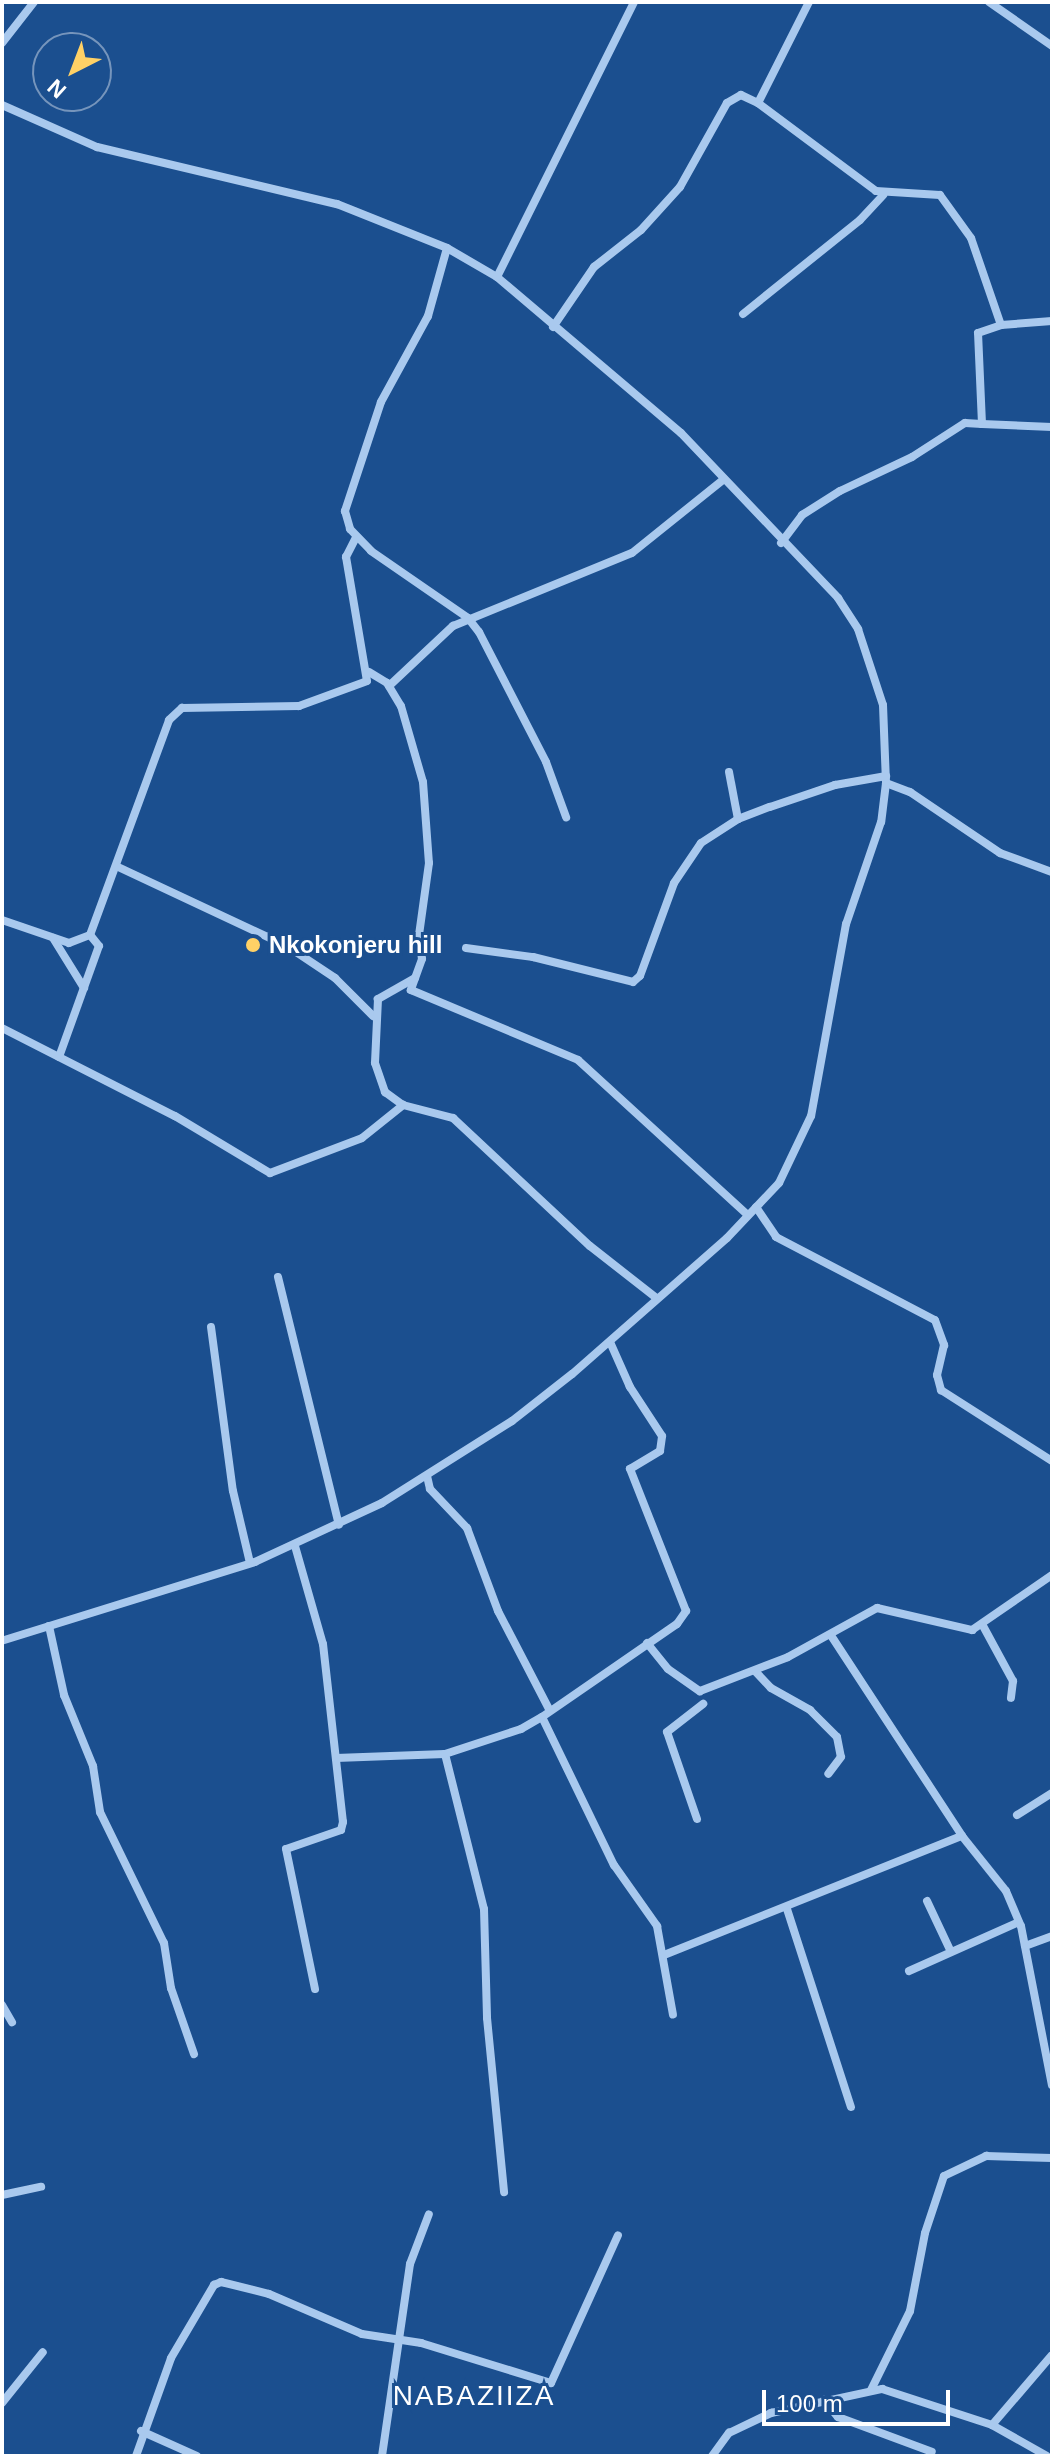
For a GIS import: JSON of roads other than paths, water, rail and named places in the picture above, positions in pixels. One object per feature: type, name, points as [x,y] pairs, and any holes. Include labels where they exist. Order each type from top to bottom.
[{"type":"street","points":[[2,43],[34,2]]},
{"type":"street","points":[[497,277],[634,2]]},
{"type":"street","points":[[758,103],[809,2]]},
{"type":"street","points":[[989,2],[1052,46]]},
{"type":"street","points":[[553,327],[594,267],[641,230],[680,187],[727,103],[741,95],[758,103],[883,195],[934,193],[946,202],[971,238],[1001,325]]},
{"type":"street","points":[[2,105],[97,147],[337,204],[447,248],[497,277],[681,433],[781,543],[838,598],[858,629],[883,705],[886,779],[881,822],[846,924],[811,1116],[792,1162],[748,1215],[655,1297],[610,1342],[512,1421],[427,1476],[295,1546],[2,1641]]},
{"type":"street","points":[[743,314],[860,220],[883,195]]},
{"type":"street","points":[[447,248],[428,316],[381,402],[345,502],[356,537],[398,574],[468,618],[546,762],[566,817]]},
{"type":"street","points":[[982,424],[982,359],[978,333],[1001,325],[1052,321]]},
{"type":"street","points":[[781,543],[802,515],[840,491],[912,457],[965,423],[1052,427]]},
{"type":"street","points":[[389,686],[422,651],[468,618],[632,553],[724,479]]},
{"type":"street","points":[[356,537],[346,557],[369,672],[389,686],[410,726],[423,782],[429,863],[419,935],[422,959],[411,990],[578,1060],[660,1129],[748,1215]]},
{"type":"street","points":[[2,920],[53,938],[80,942],[90,935],[175,713],[189,705],[269,710],[299,706],[358,687],[369,672]]},
{"type":"street","points":[[729,772],[738,819]]},
{"type":"street","points":[[466,948],[533,957],[633,982],[640,976],[674,883],[701,843],[738,819],[835,785],[886,779],[1000,853],[1052,872]]},
{"type":"street","points":[[116,866],[287,946],[335,978],[373,1016]]},
{"type":"street","points":[[59,1057],[99,946],[90,935]]},
{"type":"street","points":[[53,938],[84,988]]},
{"type":"street","points":[[415,978],[378,999],[373,1016],[377,1076],[385,1092],[403,1105],[453,1118],[590,1246],[655,1297]]},
{"type":"street","points":[[2,1028],[270,1173],[362,1138],[403,1105]]},
{"type":"street","points":[[756,1207],[776,1237],[935,1320],[944,1345],[937,1375],[941,1390],[1052,1461]]},
{"type":"street","points":[[278,1277],[339,1525]]},
{"type":"street","points":[[211,1327],[233,1491],[250,1563]]},
{"type":"street","points":[[336,1758],[445,1754],[521,1729],[683,1618],[687,1606],[630,1469],[660,1451],[662,1436],[630,1387],[610,1342]]},
{"type":"street","points":[[427,1476],[430,1489],[467,1528],[498,1611],[549,1709]]},
{"type":"street","points":[[295,1546],[323,1644],[343,1828],[286,1849],[315,1989]]},
{"type":"street","points":[[647,1643],[681,1682],[700,1691],[832,1637],[877,1608],[959,1628],[982,1624],[1052,1575]]},
{"type":"street","points":[[982,1624],[1013,1681],[1011,1698]]},
{"type":"street","points":[[49,1626],[64,1695],[93,1766],[100,1812],[164,1943],[171,1988],[194,2054]]},
{"type":"street","points":[[832,1637],[962,1836],[1006,1891],[1025,1946],[1052,2085]]},
{"type":"street","points":[[755,1671],[771,1688],[810,1710],[837,1737],[841,1757],[828,1774]]},
{"type":"street","points":[[697,1819],[667,1732],[703,1704]]},
{"type":"street","points":[[542,1717],[614,1865],[657,1926],[673,2015]]},
{"type":"street","points":[[445,1754],[484,1909],[487,2018],[504,2192]]},
{"type":"street","points":[[1017,1815],[1052,1793]]},
{"type":"street","points":[[664,1955],[787,1909],[962,1836]]},
{"type":"street","points":[[927,1901],[951,1952]]},
{"type":"street","points":[[787,1909],[851,2107]]},
{"type":"street","points":[[909,1971],[1019,1922]]},
{"type":"street","points":[[1025,1946],[1052,1936]]},
{"type":"street","points":[[2,2005],[12,2022]]},
{"type":"street","points":[[871,2390],[910,2311],[925,2233],[944,2176],[986,2156],[1052,2158]]},
{"type":"street","points":[[2,2195],[41,2187]]},
{"type":"street","points":[[382,2456],[410,2264],[429,2214]]},
{"type":"street","points":[[136,2456],[141,2431],[188,2324],[206,2294],[221,2282],[269,2294],[362,2334],[398,2342],[421,2343],[551,2383],[618,2235]]},
{"type":"street","points":[[2,2403],[43,2352]]},
{"type":"street","points":[[992,2425],[1052,2355]]},
{"type":"street","points":[[712,2456],[740,2426],[824,2400],[871,2390],[895,2392],[992,2425],[1047,2456]]},
{"type":"street","points":[[824,2400],[838,2417],[932,2452]]},
{"type":"street","points":[[141,2431],[197,2456]]},
{"type":"place","name":"Nkokonjeru hill","points":[[253,945]]},
{"type":"district","name":"NABAZIIZA","points":[[474,2396]]}]
